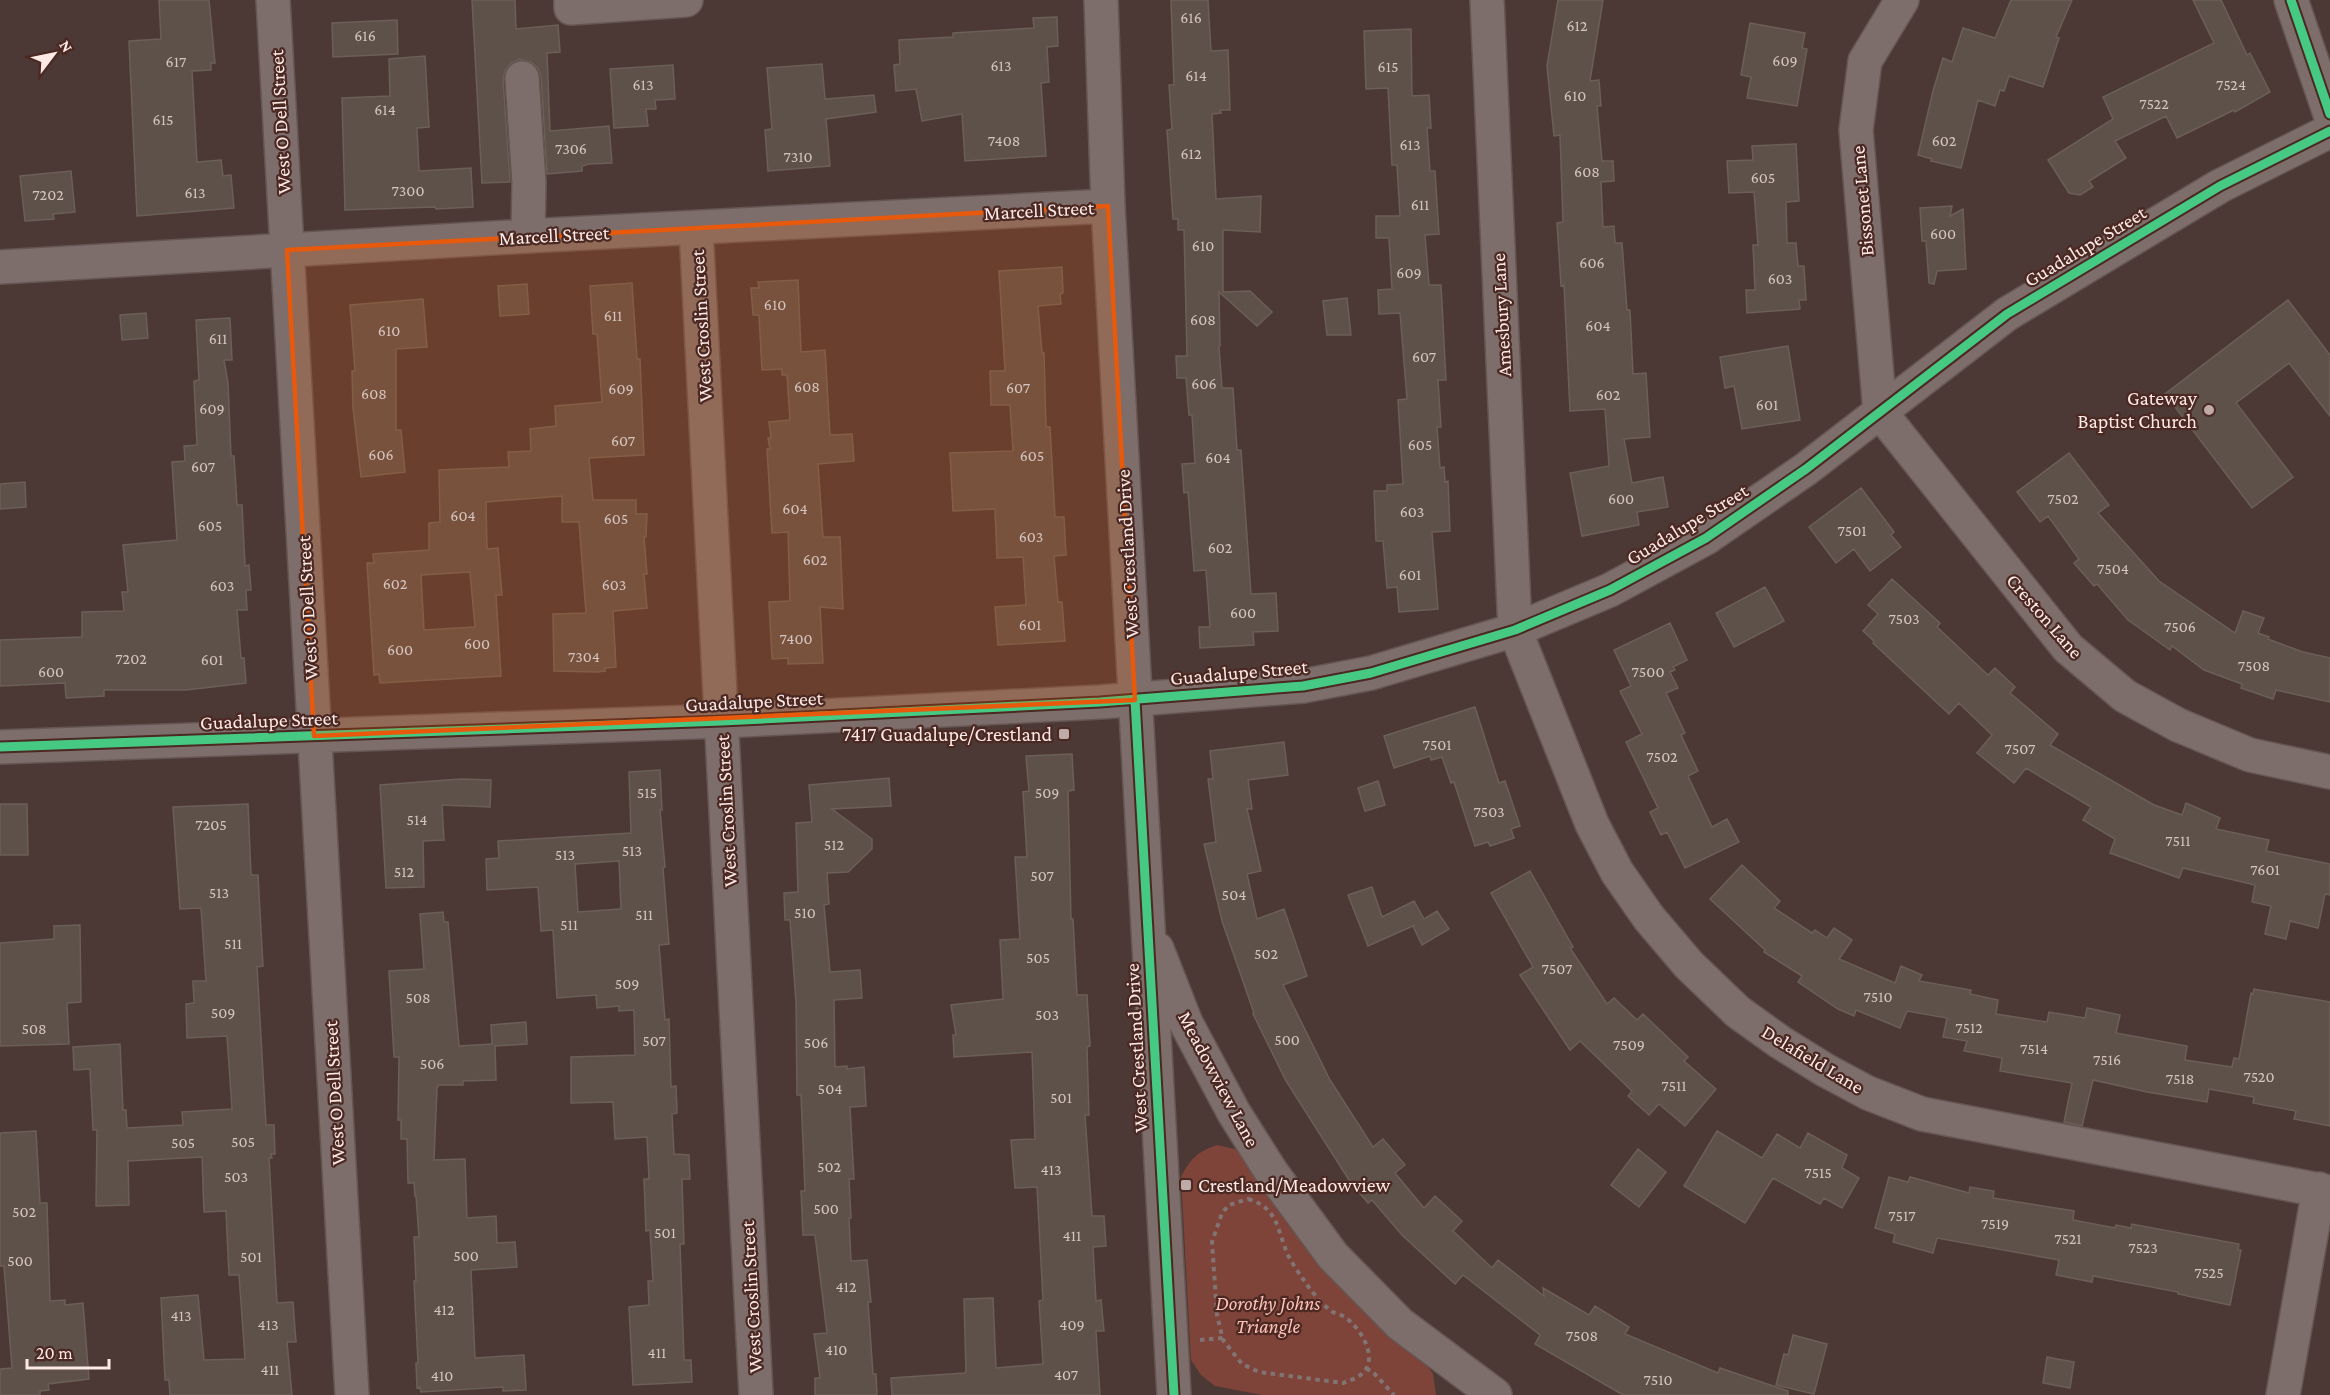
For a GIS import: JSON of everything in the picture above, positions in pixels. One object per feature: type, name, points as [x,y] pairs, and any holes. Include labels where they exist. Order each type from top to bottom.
[{"type":"street","name":"West O Dell Street","points":[[273,0],[351,1395]]},
{"type":"street","points":[[571,0],[571,8],[686,0]]},
{"type":"street","name":"West Crestland Drive","points":[[1101,0],[1108,206],[1174,1395]]},
{"type":"street","name":"Amesbury Lane","points":[[1487,0],[1515,630]]},
{"type":"street","name":"Bissonet Lane","points":[[1880,412],[1856,130],[1865,61],[1902,0]]},
{"type":"street","points":[[2291,0],[2330,114]]},
{"type":"street","points":[[522,78],[529,183],[528,236]]},
{"type":"street","name":"Guadalupe Street","points":[[0,747],[722,722],[1135,700],[1303,686],[1371,674],[1515,630],[1610,590],[1706,538],[1797,475],[2007,314],[2220,186],[2330,131]]},
{"type":"street","name":"Marcell Street","points":[[0,267],[528,236],[1108,206]]},
{"type":"street","name":"West Croslin Street","points":[[696,228],[756,1395]]},
{"type":"street","name":"Creston Lane","points":[[1880,412],[2068,648],[2125,696],[2178,725],[2250,755],[2330,772]]},
{"type":"street","name":"Delafield Lane","points":[[1515,630],[1592,824],[1617,872],[1649,918],[1689,965],[1738,1012],[1780,1042],[1868,1093],[1922,1114],[2324,1191]]},
{"type":"street","name":"Meadowview Lane","points":[[1146,923],[1186,1023],[1234,1113],[1272,1173],[1312,1228],[1333,1256],[1400,1324],[1495,1395]]},
{"type":"street","points":[[2283,1395],[2324,1191]]},
{"type":"path","points":[[1248,1199],[1257,1201],[1269,1210],[1278,1223],[1288,1254],[1303,1280],[1330,1310],[1345,1317],[1361,1331],[1366,1344],[1366,1369],[1355,1379],[1343,1383],[1259,1372],[1242,1364],[1223,1338],[1217,1315],[1212,1242],[1222,1214],[1229,1205],[1248,1199]]},
{"type":"path","points":[[1200,1340],[1223,1338]]},
{"type":"path","points":[[1366,1369],[1372,1371],[1394,1395]]},
{"type":"highlighted area","points":[[1108,206],[1135,700],[314,736],[287,250]]},
{"type":"green space","name":"Dorothy Johns Triangle","points":[[1217,1145],[1235,1149],[1250,1160],[1427,1365],[1433,1374],[1436,1395],[1262,1395],[1215,1386],[1201,1375],[1191,1360],[1181,1177],[1195,1157],[1204,1150]]},
{"type":"building","points":[[159,0],[209,0],[215,63],[211,63],[211,70],[192,71],[197,162],[221,160],[223,176],[231,175],[234,208],[137,216],[129,41],[161,39]]},
{"type":"building","points":[[472,0],[515,0],[516,29],[558,25],[560,52],[547,53],[550,131],[609,126],[612,163],[589,164],[582,166],[582,171],[547,174],[541,76],[538,68],[531,62],[520,59],[511,63],[505,70],[503,79],[510,182],[482,183]]},
{"type":"building","points":[[1171,0],[1208,0],[1211,51],[1228,50],[1230,110],[1220,110],[1221,113],[1212,114],[1216,199],[1261,196],[1260,232],[1223,230],[1223,292],[1250,291],[1272,312],[1257,326],[1219,292],[1222,388],[1233,388],[1237,450],[1241,450],[1251,594],[1276,593],[1278,631],[1253,632],[1254,645],[1200,648],[1199,627],[1210,627],[1206,570],[1194,571],[1188,492],[1184,493],[1182,464],[1195,463],[1192,415],[1189,415],[1186,378],[1177,378],[1176,356],[1187,356],[1184,230],[1178,230],[1178,219],[1173,219],[1167,130],[1172,129],[1169,85],[1174,85]]},
{"type":"building","points":[[1558,0],[1603,0],[1590,81],[1599,80],[1601,106],[1597,106],[1602,161],[1613,161],[1614,181],[1601,182],[1603,227],[1614,226],[1615,243],[1622,243],[1627,310],[1630,310],[1633,374],[1646,373],[1650,437],[1624,439],[1632,483],[1663,477],[1668,507],[1637,512],[1639,525],[1582,536],[1570,473],[1609,466],[1605,409],[1570,411],[1564,285],[1561,286],[1557,223],[1563,222],[1560,135],[1554,136],[1547,66]]},
{"type":"building","points":[[2011,0],[2072,0],[2056,37],[2059,38],[2043,87],[2009,76],[2004,91],[2000,90],[1995,106],[1978,100],[1961,168],[1931,161],[1932,159],[1918,155],[1943,58],[1952,62],[1963,28],[1995,38]]},
{"type":"building","points":[[2193,0],[2221,0],[2247,55],[2250,53],[2270,92],[2235,112],[2234,110],[2177,138],[2166,116],[2115,141],[2126,158],[2089,181],[2093,187],[2080,195],[2069,193],[2048,160],[2113,119],[2103,97],[2214,43]]},
{"type":"building","points":[[1057,17],[1058,46],[1047,47],[1049,82],[1041,83],[1046,156],[965,161],[962,114],[922,121],[916,89],[896,91],[894,65],[900,64],[899,40],[953,37],[953,33],[1034,28],[1033,18]]},
{"type":"building","points":[[397,20],[398,54],[333,57],[332,23]]},
{"type":"building","points":[[1750,23],[1805,33],[1802,48],[1807,49],[1797,106],[1747,98],[1751,77],[1741,75]]},
{"type":"building","points":[[1411,29],[1412,96],[1429,95],[1431,128],[1427,128],[1430,171],[1435,171],[1439,234],[1425,235],[1429,285],[1441,285],[1446,380],[1438,380],[1441,427],[1437,427],[1440,468],[1444,467],[1445,482],[1448,481],[1450,531],[1432,532],[1438,609],[1399,612],[1397,587],[1387,588],[1383,541],[1376,541],[1374,491],[1387,491],[1387,485],[1403,484],[1398,400],[1407,399],[1400,313],[1379,314],[1378,290],[1392,289],[1389,238],[1376,238],[1376,216],[1400,216],[1397,165],[1392,165],[1388,88],[1366,89],[1364,31]]},
{"type":"building","points":[[425,56],[429,127],[417,128],[419,171],[471,168],[473,207],[345,210],[342,98],[390,96],[389,59]]},
{"type":"building","points":[[822,64],[825,99],[874,95],[876,112],[826,119],[830,166],[768,171],[765,130],[772,129],[767,68]]},
{"type":"building","points":[[673,65],[675,99],[655,100],[656,109],[646,109],[648,126],[614,128],[610,69]]},
{"type":"building","points":[[1796,144],[1799,201],[1786,202],[1787,243],[1796,243],[1798,266],[1804,266],[1806,300],[1799,300],[1800,309],[1747,313],[1746,290],[1755,290],[1753,245],[1758,245],[1754,192],[1729,193],[1727,161],[1753,160],[1752,146]]},
{"type":"building","points":[[71,171],[75,212],[53,214],[54,219],[25,221],[20,176]]},
{"type":"building","points":[[1952,206],[1950,216],[1963,209],[1966,269],[1937,271],[1934,284],[1929,283],[1926,241],[1922,241],[1920,208]]},
{"type":"building","points":[[1062,267],[1061,304],[1038,306],[1042,353],[1044,353],[1046,427],[1050,427],[1055,517],[1064,517],[1066,555],[1054,556],[1058,602],[1062,602],[1065,641],[998,645],[995,607],[1026,605],[1023,557],[997,558],[995,509],[953,511],[950,453],[1013,451],[1010,405],[991,405],[990,371],[1005,371],[999,271]]},
{"type":"building","points":[[798,280],[801,352],[825,350],[830,435],[852,434],[854,461],[818,464],[823,537],[840,537],[843,609],[820,607],[823,663],[788,664],[788,658],[772,659],[769,602],[790,601],[788,532],[772,533],[767,449],[770,449],[768,438],[771,438],[769,422],[790,420],[787,375],[782,375],[782,369],[762,370],[759,315],[753,315],[751,288],[759,288],[758,282]]},
{"type":"building","points":[[632,283],[637,359],[640,359],[644,455],[589,458],[593,500],[636,500],[636,514],[647,514],[646,537],[644,537],[647,574],[644,574],[647,608],[613,611],[616,667],[605,668],[605,671],[597,672],[554,671],[553,614],[586,613],[579,522],[562,522],[562,496],[486,502],[487,549],[498,548],[502,595],[496,595],[501,676],[380,683],[379,674],[374,675],[367,563],[374,563],[373,554],[429,550],[429,523],[440,522],[439,470],[509,467],[508,452],[531,451],[530,429],[556,426],[555,406],[602,402],[597,334],[593,334],[590,286]],"holes":[[[470,572],[475,627],[424,630],[421,575]]]},
{"type":"building","points":[[527,284],[529,314],[500,316],[498,286]]},
{"type":"building","points":[[1347,298],[1351,335],[1327,335],[1323,301]]},
{"type":"building","points":[[423,299],[427,347],[396,349],[396,430],[401,430],[405,472],[361,477],[353,408],[352,371],[355,371],[350,305]]},
{"type":"building","name":"Gateway Baptist Church","points":[[2288,300],[2330,355],[2330,416],[2289,363],[2236,403],[2293,477],[2252,508],[2165,394]]},
{"type":"building","points":[[146,313],[148,338],[122,340],[120,315]]},
{"type":"building","points":[[230,318],[232,360],[224,360],[228,383],[231,456],[234,456],[237,505],[242,505],[245,566],[249,565],[251,590],[246,590],[247,610],[237,610],[241,658],[244,658],[246,683],[186,690],[104,690],[104,696],[66,698],[65,683],[0,686],[0,640],[82,637],[82,612],[124,611],[122,592],[128,592],[123,545],[177,540],[172,462],[185,461],[184,446],[197,445],[194,381],[199,380],[196,320]]},
{"type":"building","points":[[1788,346],[1800,420],[1742,429],[1734,386],[1725,388],[1720,357]]},
{"type":"building","points":[[2069,453],[2109,505],[2098,513],[2159,581],[2235,633],[2243,611],[2264,618],[2258,633],[2269,637],[2268,639],[2303,652],[2330,658],[2330,702],[2276,690],[2273,699],[2241,688],[2242,684],[2204,670],[2172,646],[2170,650],[2128,620],[2097,584],[2094,586],[2074,563],[2079,559],[2048,516],[2040,522],[2017,492]]},
{"type":"building","points":[[25,482],[26,507],[0,509],[0,484]]},
{"type":"building","points":[[1861,488],[1894,532],[1891,535],[1901,547],[1870,571],[1854,549],[1836,563],[1809,527]]},
{"type":"building","points":[[1892,579],[1940,623],[1937,627],[1988,675],[1995,668],[2015,687],[2010,693],[2058,734],[2050,745],[2154,805],[2182,815],[2186,803],[2220,818],[2216,829],[2269,840],[2266,851],[2330,864],[2330,895],[2325,894],[2318,928],[2290,921],[2286,939],[2265,934],[2271,906],[2252,902],[2255,885],[2183,868],[2179,878],[2110,853],[2115,839],[2083,820],[2091,807],[2026,768],[2014,783],[1977,753],[1992,735],[1959,703],[1949,714],[1863,631],[1878,614],[1868,605]]},
{"type":"building","points":[[1765,587],[1784,621],[1734,647],[1716,613]]},
{"type":"building","points":[[1670,623],[1687,660],[1673,667],[1675,670],[1670,672],[1678,688],[1666,693],[1685,733],[1681,735],[1698,771],[1688,776],[1712,827],[1727,819],[1739,842],[1685,868],[1667,832],[1661,835],[1650,812],[1658,808],[1626,742],[1642,734],[1620,691],[1631,686],[1614,650]]},
{"type":"building","points":[[1475,707],[1499,783],[1505,781],[1520,826],[1511,829],[1514,838],[1490,846],[1488,842],[1475,846],[1454,782],[1451,783],[1442,757],[1431,760],[1430,756],[1394,768],[1384,736]]},
{"type":"building","points":[[1284,742],[1288,775],[1248,780],[1252,809],[1247,809],[1261,871],[1247,874],[1257,919],[1284,909],[1307,976],[1283,985],[1330,1080],[1373,1147],[1383,1139],[1405,1165],[1395,1173],[1424,1208],[1435,1196],[1462,1221],[1453,1231],[1492,1268],[1498,1260],[1544,1296],[1543,1288],[1589,1315],[1595,1306],[1629,1327],[1625,1334],[1718,1373],[1720,1368],[1788,1391],[1788,1395],[1623,1395],[1535,1344],[1540,1335],[1463,1275],[1455,1284],[1402,1235],[1372,1200],[1368,1203],[1349,1180],[1286,1081],[1253,1014],[1222,921],[1204,844],[1216,842],[1208,779],[1213,779],[1210,751]]},
{"type":"building","points":[[1072,754],[1074,790],[1068,791],[1071,919],[1073,919],[1077,995],[1087,995],[1090,1046],[1087,1047],[1089,1115],[1085,1115],[1092,1216],[1104,1216],[1106,1246],[1093,1247],[1096,1301],[1101,1300],[1104,1331],[1096,1331],[1100,1395],[892,1395],[891,1378],[965,1373],[964,1299],[993,1298],[996,1368],[1043,1364],[1039,1301],[1043,1300],[1037,1187],[1015,1188],[1011,1140],[1035,1139],[1032,1052],[954,1057],[953,1035],[956,1035],[951,1005],[1003,999],[1000,940],[1020,939],[1015,857],[1027,857],[1023,792],[1029,791],[1026,756]]},
{"type":"building","points":[[660,770],[662,810],[660,810],[665,867],[663,868],[669,944],[659,945],[665,1020],[669,1019],[671,1087],[676,1086],[677,1113],[672,1114],[674,1154],[689,1155],[690,1179],[682,1179],[684,1244],[680,1244],[684,1360],[691,1360],[692,1382],[633,1385],[629,1307],[649,1305],[648,1281],[653,1281],[650,1230],[646,1231],[644,1179],[649,1179],[647,1137],[615,1139],[613,1102],[571,1103],[571,1057],[635,1055],[634,1010],[619,1011],[619,1006],[597,1008],[596,995],[557,998],[553,930],[541,931],[538,887],[487,890],[486,859],[499,858],[498,841],[631,833],[629,772]],"holes":[[[619,861],[621,909],[578,912],[575,864]]]},
{"type":"building","points":[[889,778],[891,806],[832,809],[872,839],[872,849],[848,872],[827,873],[829,904],[824,905],[830,972],[860,970],[862,998],[834,1000],[835,1067],[847,1066],[847,1069],[864,1067],[866,1106],[850,1107],[854,1179],[849,1179],[851,1218],[849,1218],[851,1261],[867,1260],[873,1374],[876,1374],[877,1395],[815,1395],[815,1378],[820,1378],[814,1334],[827,1333],[815,1235],[803,1235],[801,1191],[805,1191],[801,1095],[797,1095],[796,1002],[790,920],[785,920],[784,893],[798,892],[796,823],[812,822],[809,785]]},
{"type":"building","points":[[461,779],[491,780],[490,807],[442,805],[444,840],[423,841],[424,887],[386,888],[380,785]]},
{"type":"building","points":[[1378,781],[1385,805],[1365,811],[1358,788]]},
{"type":"building","points":[[0,804],[27,804],[28,855],[0,855]]},
{"type":"building","points":[[248,804],[251,875],[258,875],[263,966],[257,967],[266,1125],[274,1125],[275,1154],[271,1154],[272,1158],[269,1158],[277,1303],[293,1302],[296,1342],[287,1342],[292,1395],[170,1395],[169,1380],[165,1380],[161,1298],[198,1295],[204,1360],[245,1359],[239,1275],[229,1275],[226,1211],[204,1212],[202,1157],[128,1161],[129,1205],[96,1206],[97,1130],[93,1130],[90,1069],[74,1070],[73,1047],[120,1044],[123,1110],[126,1110],[127,1128],[183,1125],[182,1112],[232,1109],[227,1036],[187,1038],[186,1004],[194,1003],[193,981],[206,981],[201,908],[180,909],[173,807]]},
{"type":"building","points":[[1742,865],[1780,901],[1774,908],[1812,933],[1815,930],[1827,938],[1834,928],[1852,940],[1839,959],[1895,983],[1901,966],[1922,975],[1919,981],[1971,990],[1970,994],[1998,1000],[1996,1014],[2047,1022],[2049,1012],[2085,1018],[2087,1008],[2120,1015],[2116,1033],[2187,1046],[2185,1060],[2232,1067],[2234,1058],[2239,1059],[2251,993],[2253,994],[2254,989],[2330,1002],[2330,1126],[2294,1119],[2296,1111],[2253,1103],[2254,1097],[2209,1089],[2207,1102],[2093,1080],[2082,1126],[2064,1122],[2072,1083],[2000,1071],[2002,1058],[1964,1051],[1967,1041],[1943,1037],[1947,1018],[1907,1011],[1900,1028],[1856,1010],[1854,1016],[1838,1009],[1798,982],[1802,976],[1764,952],[1765,950],[1710,899]]},
{"type":"building","points":[[1530,871],[1573,947],[1570,948],[1607,1004],[1614,998],[1637,1020],[1643,1014],[1688,1057],[1684,1061],[1716,1089],[1685,1126],[1659,1104],[1649,1115],[1628,1096],[1632,1091],[1580,1041],[1570,1050],[1520,975],[1533,967],[1491,893]]},
{"type":"building","points":[[1372,887],[1382,917],[1414,901],[1424,919],[1437,911],[1449,929],[1422,945],[1413,926],[1415,925],[1368,946],[1348,895]]},
{"type":"building","points":[[443,912],[444,922],[448,922],[459,1046],[492,1044],[491,1025],[526,1022],[527,1044],[495,1046],[496,1080],[463,1081],[463,1085],[439,1085],[437,1088],[434,1160],[465,1159],[467,1218],[496,1216],[497,1243],[515,1242],[517,1267],[471,1270],[475,1358],[524,1355],[526,1390],[503,1391],[503,1387],[421,1392],[420,1387],[417,1388],[414,1237],[419,1237],[414,1183],[408,1183],[407,1139],[401,1139],[401,1120],[398,1120],[399,1057],[394,1057],[389,971],[424,969],[420,914]]},
{"type":"building","points":[[80,925],[81,1002],[67,1003],[69,1044],[0,1046],[0,943],[54,939],[54,926]]},
{"type":"building","points":[[36,1131],[40,1203],[47,1203],[50,1301],[65,1300],[65,1305],[83,1303],[89,1379],[48,1384],[49,1390],[40,1391],[40,1395],[0,1395],[0,1369],[12,1368],[4,1266],[0,1266],[0,1133]]},
{"type":"building","points":[[1717,1131],[1762,1158],[1777,1134],[1800,1148],[1808,1133],[1847,1155],[1842,1168],[1859,1178],[1842,1208],[1824,1198],[1820,1204],[1773,1178],[1745,1223],[1684,1186]]},
{"type":"building","points":[[1638,1149],[1666,1172],[1639,1207],[1611,1185]]},
{"type":"building","points":[[1889,1177],[1908,1182],[1910,1177],[1969,1193],[1970,1187],[1994,1191],[1993,1198],[2074,1211],[2073,1220],[2115,1228],[2116,1225],[2131,1228],[2132,1224],[2239,1244],[2238,1250],[2241,1250],[2230,1305],[2178,1294],[2178,1292],[2093,1276],[2092,1282],[2056,1275],[2059,1260],[1937,1238],[1933,1253],[1893,1242],[1895,1234],[1875,1228]]},
{"type":"building","points":[[1793,1335],[1827,1344],[1814,1394],[1776,1385],[1784,1354],[1788,1355]]},
{"type":"building","points":[[2047,1357],[2074,1362],[2070,1388],[2043,1383]]},
{"type":"cycle path","points":[[2291,0],[2330,114]]},
{"type":"cycle path","points":[[0,747],[722,721],[1100,702],[1303,686],[1371,673],[1515,630],[1610,590],[1706,538],[1806,469],[2007,314],[2220,186],[2330,131]]},
{"type":"cycle path","points":[[1135,700],[1174,1395]]},
{"type":"place","name":"Gateway Baptist Church","points":[[2209,410]]},
{"type":"place","name":"7417 Guadalupe/Crestland","points":[[1064,734]]},
{"type":"place","name":"Crestland/Meadowview","points":[[1186,1185]]}]
